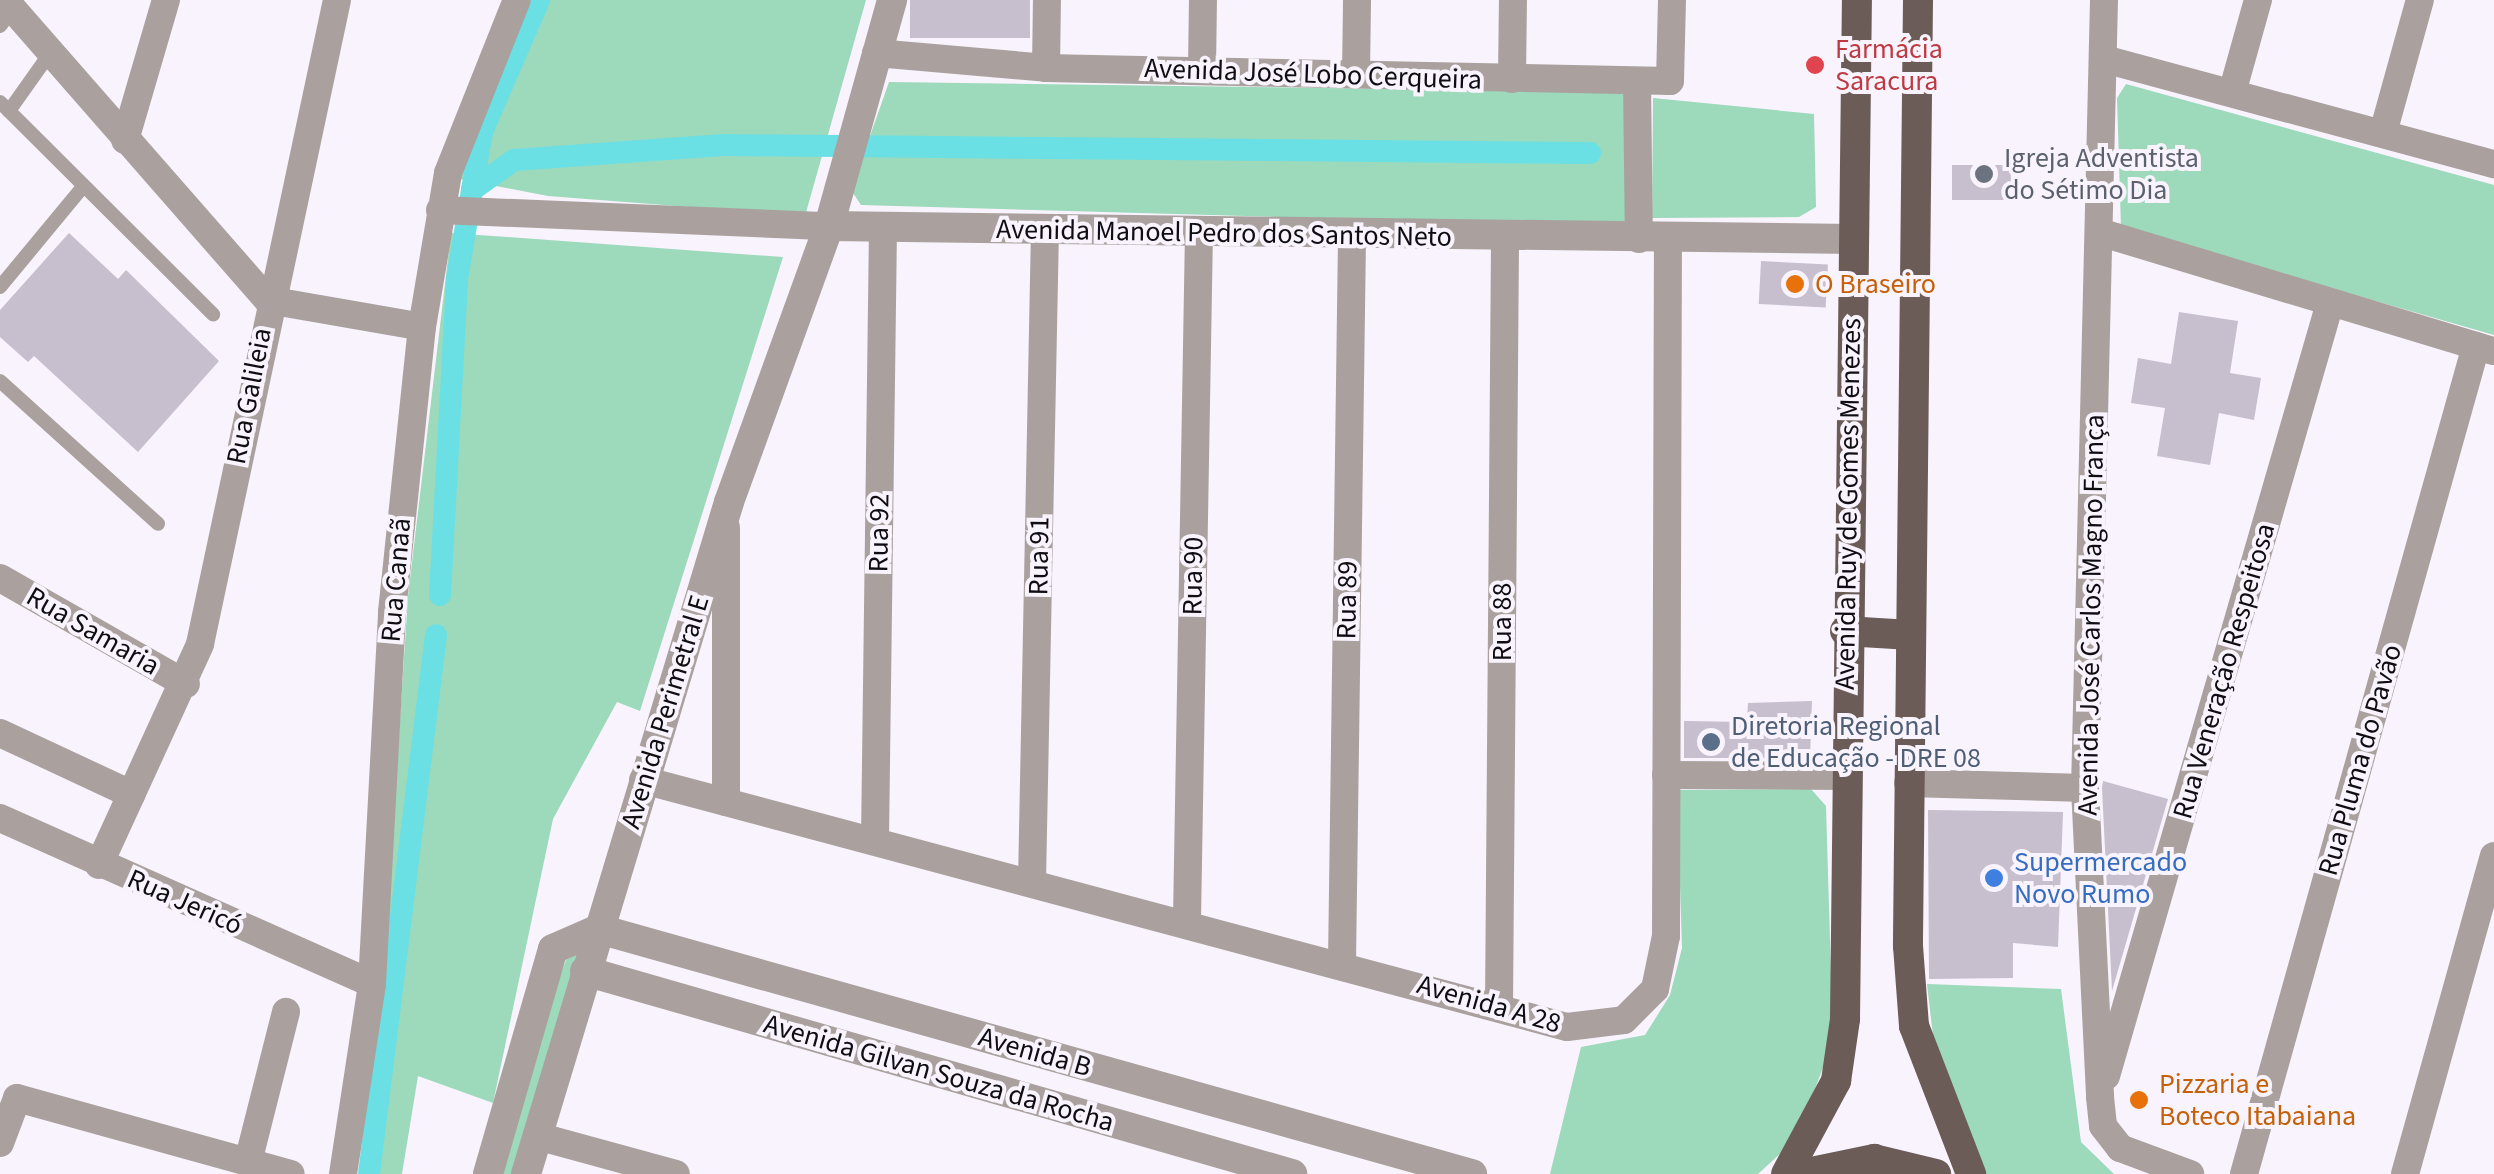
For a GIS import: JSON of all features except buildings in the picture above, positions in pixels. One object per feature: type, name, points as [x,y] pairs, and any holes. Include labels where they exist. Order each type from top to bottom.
[{"type":"main road","name":"Avenida Ruy de Gomes Menezes","points":[[1786,1174],[1820,1121],[1839,1066],[1857,0]]},
{"type":"main road","points":[[1918,0],[1908,783],[1914,1026],[1971,1174]]},
{"type":"main road","points":[[1845,632],[1910,635]]},
{"type":"main road","points":[[1817,1172],[1874,1159],[1926,1172]]},
{"type":"street","points":[[125,140],[166,0]]},
{"type":"street","points":[[337,0],[268,300],[422,327]]},
{"type":"street","name":"Rua Canaã","points":[[343,1174],[372,984],[392,612],[422,327],[447,210],[517,0]]},
{"type":"street","points":[[447,210],[828,226],[892,0]]},
{"type":"street","points":[[1046,68],[1047,0]]},
{"type":"street","points":[[1202,69],[1203,0]]},
{"type":"street","points":[[1356,74],[1357,0]]},
{"type":"street","points":[[1512,79],[1513,0]]},
{"type":"street","name":"Avenida José Lobo Cerqueira","points":[[876,52],[1046,68],[1670,81],[1672,0]]},
{"type":"street","name":"Avenida José Carlos Magno França","points":[[2104,0],[2085,788],[2102,1126],[2120,1148],[2190,1174]]},
{"type":"street","points":[[2232,93],[2258,0]]},
{"type":"street","points":[[2383,133],[2420,0]]},
{"type":"street","name":"Rua Galileia","points":[[6,12],[51,52],[268,300],[186,684],[99,864]]},
{"type":"street","points":[[2104,59],[2494,164]]},
{"type":"street","name":"Avenida A 28","points":[[643,780],[1188,919],[1590,1030],[1624,1020],[1654,989],[1666,936],[1654,239],[1637,82]]},
{"type":"street","name":"Avenida Manoel Pedro dos Santos Neto","points":[[828,226],[1505,238],[1854,239]]},
{"type":"street","name":"Avenida Perimetral E","points":[[585,971],[726,514],[828,226]]},
{"type":"street","name":"Rua 92","points":[[875,839],[883,228]]},
{"type":"street","name":"Rua 91","points":[[1032,882],[1045,230]]},
{"type":"street","name":"Rua 90","points":[[1188,919],[1199,232]]},
{"type":"street","points":[[2099,232],[2485,348]]},
{"type":"street","name":"Rua 89","points":[[1342,963],[1352,236]]},
{"type":"street","name":"Rua 88","points":[[1499,1006],[1505,238]]},
{"type":"street","name":"Rua Veneração Respeitosa","points":[[2100,1097],[2330,303]]},
{"type":"street","name":"Rua Pluma do Pavão","points":[[2244,1174],[2485,348]]},
{"type":"street","points":[[726,514],[726,802]]},
{"type":"street","name":"Rua Samaria","points":[[0,578],[186,684]]},
{"type":"street","points":[[0,733],[132,794]]},
{"type":"street","points":[[1666,775],[1843,776]]},
{"type":"street","points":[[1908,783],[2085,788]]},
{"type":"street","name":"Rua Jericó","points":[[0,818],[372,984]]},
{"type":"street","points":[[2405,1174],[2494,856]]},
{"type":"street","points":[[488,1174],[553,949],[599,929]]},
{"type":"street","name":"Avenida B","points":[[599,929],[1472,1174]]},
{"type":"street","points":[[526,1174],[585,971]]},
{"type":"street","name":"Avenida Gilvan Souza da Rocha","points":[[585,971],[1292,1174]]},
{"type":"street","points":[[248,1162],[286,1012]]},
{"type":"street","points":[[0,1142],[17,1098],[291,1174]]},
{"type":"street","points":[[536,1136],[676,1174]]},
{"type":"lane","points":[[51,52],[4,107],[212,314]]},
{"type":"lane","points":[[0,287],[82,188]]},
{"type":"lane","points":[[0,382],[158,524]]},
{"type":"green space","points":[[528,0],[866,0],[805,216],[548,196],[459,179]]},
{"type":"green space","points":[[889,82],[1624,92],[1627,227],[861,205],[851,190]]},
{"type":"green space","points":[[2126,84],[2494,185],[2494,335],[2121,228],[2117,98]]},
{"type":"green space","points":[[1653,98],[1814,114],[1816,207],[1799,217],[1652,218]]},
{"type":"green space","points":[[451,233],[783,257],[640,711],[617,702],[553,819],[493,1103],[418,1076],[402,1174],[359,1174],[380,1029],[408,596]]},
{"type":"green space","points":[[1811,789],[1826,806],[1833,1041],[1796,1139],[1758,1174],[1550,1174],[1581,1047],[1645,1035],[1670,995],[1682,948],[1677,790]]},
{"type":"green space","points":[[579,950],[518,1174],[502,1174],[535,1044],[566,960]]},
{"type":"green space","points":[[1927,984],[2061,989],[2081,1142],[2114,1174],[1986,1174],[1933,1036]]},
{"type":"waterway","points":[[472,190],[482,132],[539,0]]},
{"type":"waterway","points":[[440,595],[457,279],[472,190],[514,160],[723,145],[1590,153]]},
{"type":"waterway","points":[[369,1174],[436,635]]},
{"type":"place","name":"Farmácia Saracura","points":[[1815,65]]},
{"type":"place","name":"Igreja Adventista do Sétimo Dia","points":[[1984,174]]},
{"type":"place","name":"O Braseiro","points":[[1795,284]]},
{"type":"place","name":"Diretoria Regional de Educação - DRE 08","points":[[1711,742]]},
{"type":"place","name":"Supermercado Novo Rumo","points":[[1994,878]]},
{"type":"place","name":"Pizzaria e Boteco Itabaiana","points":[[2139,1100]]}]
